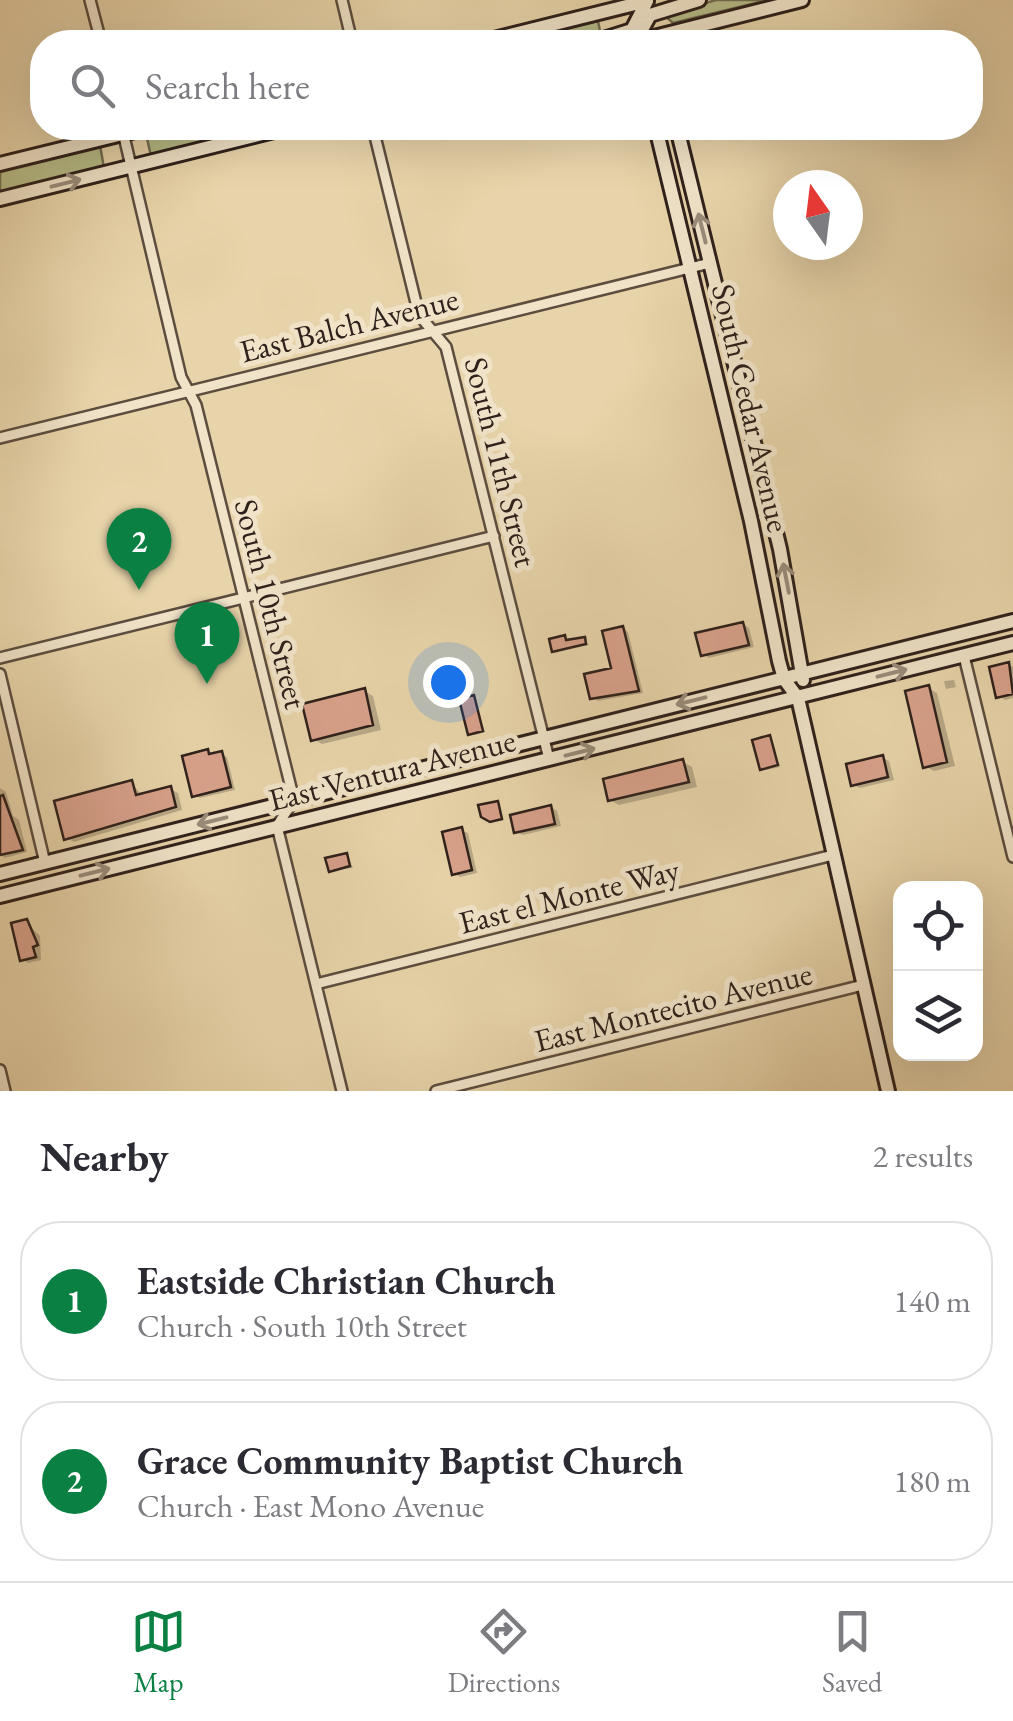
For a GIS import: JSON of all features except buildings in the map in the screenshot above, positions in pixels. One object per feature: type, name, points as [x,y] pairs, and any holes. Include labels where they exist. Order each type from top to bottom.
[{"type":"main road","points":[[526,30],[625,3],[699,0]]},
{"type":"main road","points":[[692,30],[802,0]]},
{"type":"main road","points":[[625,3],[632,30]]},
{"type":"main road","points":[[638,30],[648,5]]},
{"type":"main road","points":[[648,5],[654,30]]},
{"type":"main road","points":[[0,164],[87,140]]},
{"type":"main road","points":[[0,199],[237,140]]},
{"type":"main road","name":"South Cedar Avenue","points":[[659,140],[784,678],[798,698],[888,1091]]},
{"type":"main road","name":"South Cedar Avenue","points":[[680,140],[780,549],[804,674],[798,698]]},
{"type":"main road","name":"East Ventura Avenue","points":[[0,874],[1013,621]]},
{"type":"main road","name":"East Ventura Avenue","points":[[0,896],[1013,643]]},
{"type":"street","points":[[90,0],[98,30]]},
{"type":"street","points":[[342,0],[349,30]]},
{"type":"street","name":"South 10th Street","points":[[125,140],[181,377],[196,406],[294,800]]},
{"type":"street","name":"South 11th Street","points":[[376,140],[419,314],[446,347],[549,759]]},
{"type":"street","name":"East Balch Avenue","points":[[0,438],[710,263]]},
{"type":"street","points":[[0,658],[494,536]]},
{"type":"street","points":[[964,656],[1013,857]]},
{"type":"street","points":[[0,674],[45,863]]},
{"type":"street","points":[[294,800],[278,826],[342,1091]]},
{"type":"street","name":"East el Monte Way","points":[[316,984],[834,856]]},
{"type":"street","name":"East Montecito Avenue","points":[[436,1091],[864,985]]},
{"type":"street","points":[[0,1070],[5,1091]]},
{"type":"green space","points":[[716,0],[768,0],[673,23],[664,15]]},
{"type":"green space","points":[[598,21],[600,30],[561,30]]},
{"type":"green space","points":[[147,140],[217,140],[151,156]]},
{"type":"green space","points":[[100,145],[104,168],[0,194],[0,169]]},
{"type":"place","name":"Grace Community Baptist Church","points":[[139,590]]},
{"type":"place","name":"Eastside Christian Church","points":[[207,684]]}]
